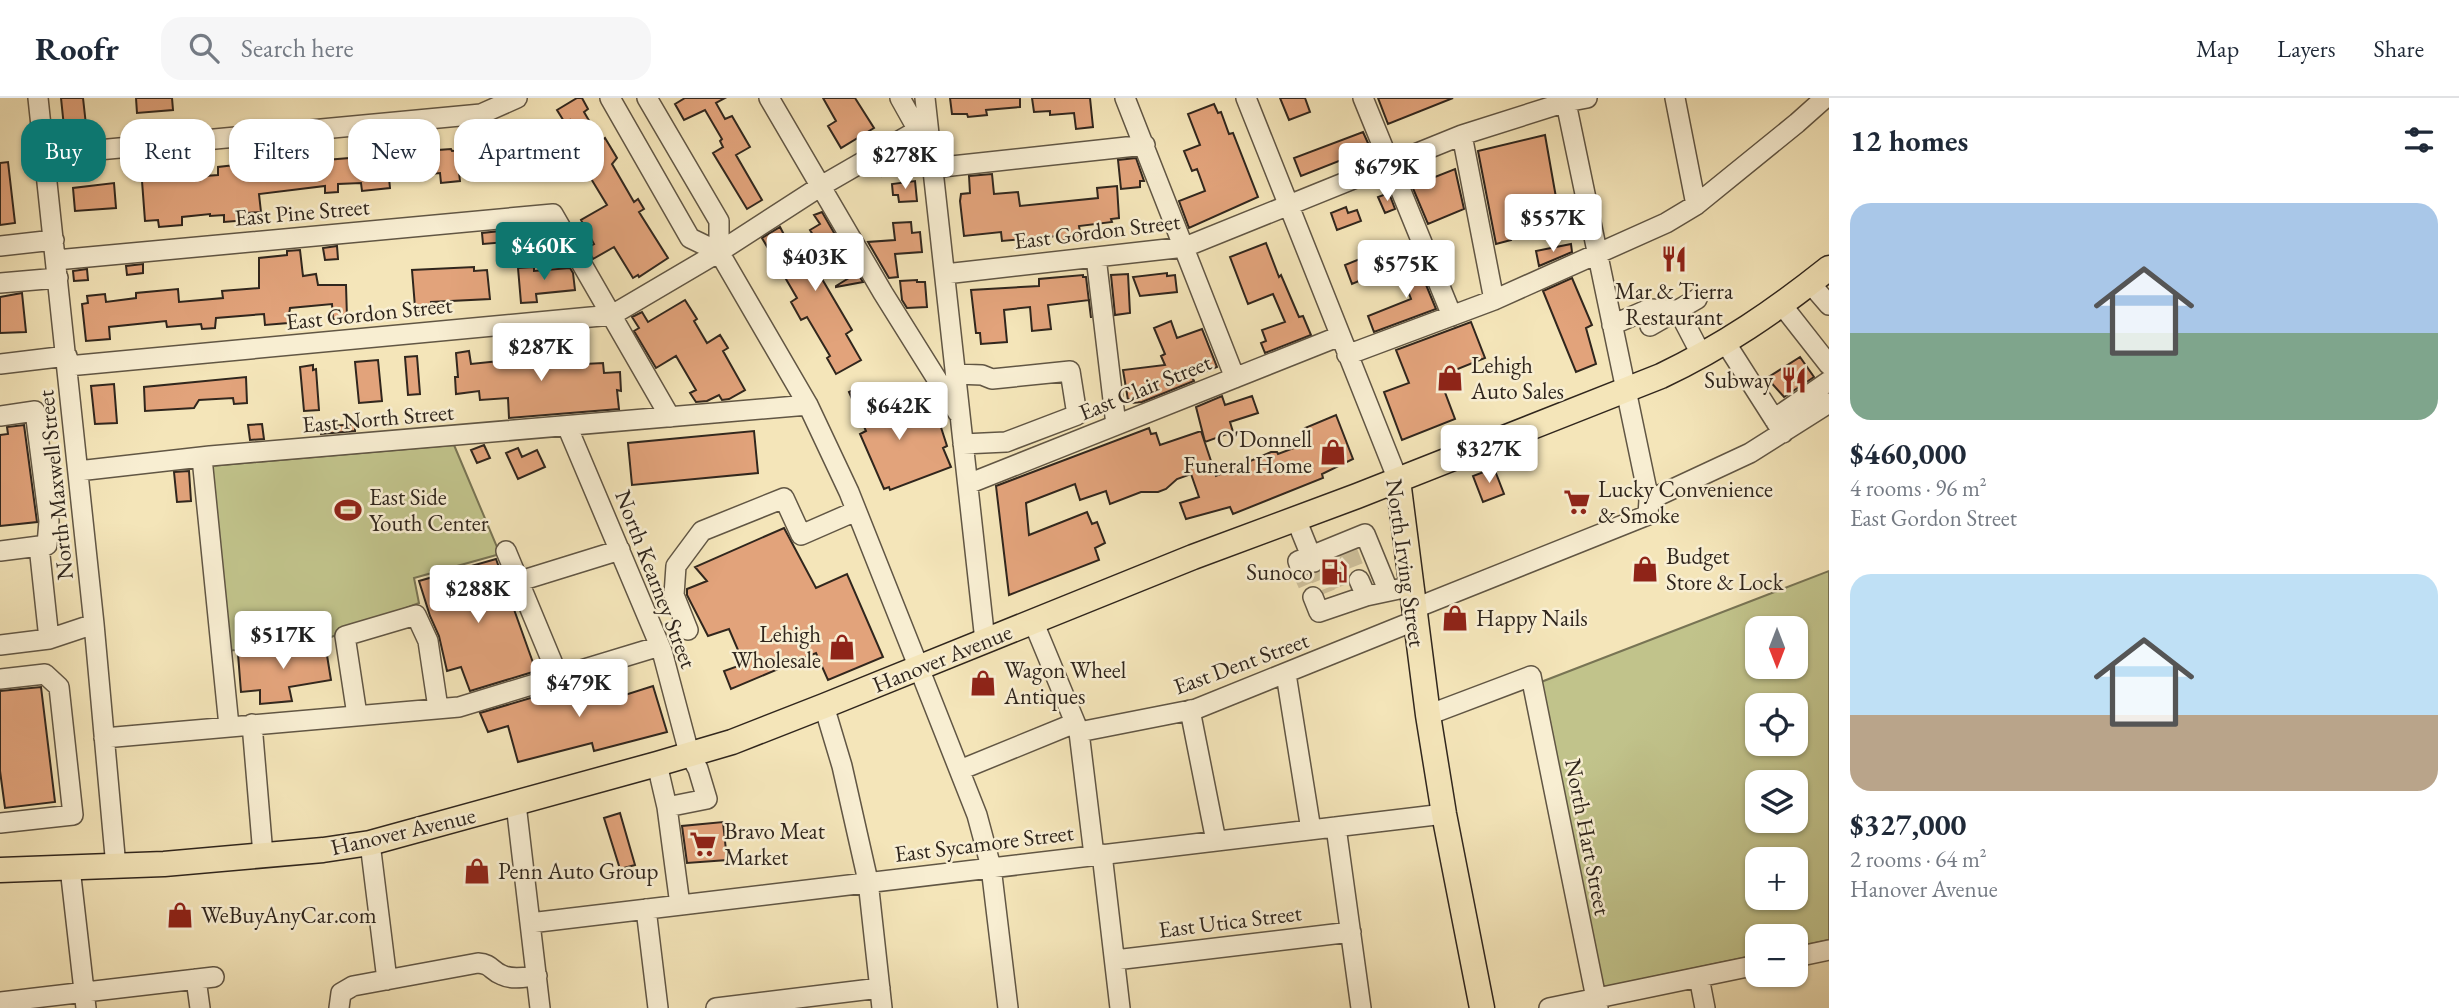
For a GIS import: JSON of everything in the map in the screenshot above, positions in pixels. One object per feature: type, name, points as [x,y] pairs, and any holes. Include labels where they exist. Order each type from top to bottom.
[{"type":"main road","name":"Hanover Avenue","points":[[0,870],[116,867],[370,843],[732,741],[1193,556],[1398,480],[1625,389],[1702,356],[1726,342],[1782,305],[1820,275]]},
{"type":"main road","name":"North Irving Street","points":[[1398,480],[1406,602],[1482,1008]]},
{"type":"street","name":"North Maxwell Street","points":[[38,98],[41,119]]},
{"type":"street","points":[[106,149],[481,114],[493,103],[517,98]]},
{"type":"street","points":[[610,98],[690,238],[719,252]]},
{"type":"street","points":[[647,98],[719,221],[719,252],[808,405],[856,510],[960,770],[977,815],[991,867],[1008,1008]]},
{"type":"street","points":[[769,98],[960,417],[970,444],[968,484],[985,641]]},
{"type":"street","points":[[900,98],[932,161]]},
{"type":"street","points":[[925,98],[945,274],[963,375],[960,417]]},
{"type":"street","points":[[1125,98],[1235,378]]},
{"type":"street","name":"North Irving Street","points":[[1246,98],[1398,480]]},
{"type":"street","points":[[1363,98],[1452,316]]},
{"type":"street","name":"East Gordon Street","points":[[945,274],[1185,247],[1462,135],[1565,100],[1587,98]]},
{"type":"street","points":[[1675,98],[1696,205]]},
{"type":"street","name":"East Clair Street","points":[[968,484],[1235,378],[1452,316],[1597,255],[1696,205],[1825,98]]},
{"type":"street","points":[[1565,100],[1649,500]]},
{"type":"street","name":"East Gordon Street","points":[[0,364],[67,361],[612,315],[719,252],[821,186],[918,130]]},
{"type":"street","points":[[1462,135],[1494,300]]},
{"type":"street","points":[[932,161],[1144,145]]},
{"type":"street","name":"North Maxwell Street","points":[[48,182],[94,624],[116,867]]},
{"type":"street","name":"East Pine Street","points":[[0,283],[57,269],[552,214],[612,315]]},
{"type":"street","points":[[0,246],[54,240]]},
{"type":"street","points":[[1096,257],[1116,425]]},
{"type":"street","points":[[1820,275],[1829,306]]},
{"type":"street","points":[[1650,326],[1697,299]]},
{"type":"street","points":[[1782,305],[1826,356]]},
{"type":"street","points":[[1612,325],[1649,309],[1678,310]]},
{"type":"street","points":[[1678,310],[1702,356]]},
{"type":"street","points":[[612,315],[670,417]]},
{"type":"street","points":[[1726,342],[1778,426],[1829,381]]},
{"type":"street","points":[[963,375],[982,375],[992,379],[1070,371],[1077,415],[1006,442],[970,444]]},
{"type":"street","name":"East Dent Street","points":[[960,770],[1077,728],[1190,710],[1286,674],[1406,602],[1648,515],[1649,500],[1750,453],[1778,426],[1829,402]]},
{"type":"street","name":"East North Street","points":[[78,471],[808,405]]},
{"type":"street","points":[[0,416],[35,411],[49,521],[47,545],[0,551]]},
{"type":"street","name":"North Kearney Street","points":[[567,426],[660,646],[689,753],[698,769],[707,799],[667,807]]},
{"type":"street","points":[[202,458],[229,726]]},
{"type":"street","points":[[688,630],[674,595],[676,566],[702,531],[784,498],[801,535],[856,510]]},
{"type":"street","points":[[1296,519],[1325,554],[1365,534],[1406,602]]},
{"type":"street","points":[[39,546],[49,639]]},
{"type":"street","points":[[520,581],[620,550]]},
{"type":"street","points":[[506,551],[558,677]]},
{"type":"street","points":[[1341,595],[1406,602]]},
{"type":"street","points":[[358,715],[345,636],[416,615],[428,641],[438,708]]},
{"type":"street","points":[[1033,621],[1077,728],[1115,960],[1120,1008]]},
{"type":"street","points":[[0,645],[49,639],[94,624]]},
{"type":"street","points":[[104,738],[459,707],[660,646]]},
{"type":"street","points":[[0,679],[45,674],[59,687],[73,815],[0,823]]},
{"type":"street","points":[[1286,674],[1311,830]]},
{"type":"street","name":"North Hart Street","points":[[1428,715],[1531,676],[1597,1003]]},
{"type":"street","points":[[716,1008],[881,998],[868,881],[842,766],[824,706]]},
{"type":"street","points":[[1190,710],[1216,841]]},
{"type":"street","points":[[252,724],[263,855]]},
{"type":"street","points":[[657,764],[667,807],[680,905]]},
{"type":"street","points":[[516,804],[540,1008]]},
{"type":"street","name":"East Sycamore Street","points":[[530,923],[1444,814]]},
{"type":"street","points":[[1336,827],[1361,1008]]},
{"type":"street","points":[[370,843],[387,980]]},
{"type":"street","points":[[70,868],[85,1000]]},
{"type":"street","points":[[646,909],[658,1008]]},
{"type":"street","name":"East Utica Street","points":[[1115,960],[1351,932]]},
{"type":"street","points":[[1808,954],[1829,950]]},
{"type":"street","points":[[339,1008],[341,993],[353,986],[478,962],[488,964],[500,975],[511,978],[537,976]]},
{"type":"street","points":[[1549,1008],[1597,1003],[1745,967]]},
{"type":"street","points":[[1699,977],[1705,1008]]},
{"type":"street","points":[[0,1002],[85,1000],[205,978],[200,1008]]},
{"type":"green space","name":"East Side Youth Center","points":[[454,445],[500,554],[414,578],[419,603],[326,639],[228,651],[210,466]]},
{"type":"green space","points":[[1829,571],[1829,940],[1808,944],[1808,924],[1745,924],[1745,958],[1600,988],[1541,682]]},
{"type":"building","points":[[61,98],[83,98],[85,119],[63,119]]},
{"type":"building","points":[[136,98],[172,98],[173,110],[137,113]]},
{"type":"building","points":[[577,98],[582,98],[588,109],[584,112],[588,119],[563,119],[557,110]]},
{"type":"building","points":[[685,98],[725,98],[716,103],[725,119],[732,116],[750,147],[736,155],[762,200],[747,209],[713,153],[723,147],[720,141],[722,139],[705,110],[684,120],[675,104]]},
{"type":"building","points":[[823,98],[855,98],[874,128],[841,148],[828,126],[836,121]]},
{"type":"building","points":[[950,98],[1020,98],[1020,107],[986,110],[987,115],[968,117],[967,114],[952,114]]},
{"type":"building","points":[[1032,98],[1090,98],[1093,127],[1076,129],[1074,113],[1050,115],[1050,111],[1034,112]]},
{"type":"building","points":[[1280,98],[1305,98],[1310,112],[1289,120]]},
{"type":"building","points":[[1378,98],[1453,98],[1388,124]]},
{"type":"building","points":[[1214,104],[1218,113],[1221,112],[1229,134],[1233,133],[1258,197],[1189,228],[1179,201],[1205,191],[1197,169],[1192,171],[1184,151],[1200,145],[1188,114]]},
{"type":"building","points":[[1363,132],[1372,152],[1355,158],[1354,155],[1301,176],[1294,158]]},
{"type":"building","points":[[1545,135],[1557,203],[1533,208],[1534,214],[1507,220],[1511,240],[1496,244],[1478,151]]},
{"type":"building","points":[[605,138],[617,158],[612,164],[634,202],[638,199],[644,209],[639,212],[668,258],[639,277],[638,275],[633,278],[614,247],[593,259],[587,248],[594,244],[581,220],[607,205],[593,182],[604,182]]},
{"type":"building","points":[[440,150],[454,151],[454,182],[441,183]]},
{"type":"building","points":[[904,152],[908,159],[882,176],[877,168]]},
{"type":"building","points":[[348,158],[348,182],[389,182],[390,188],[362,191],[361,183],[338,184],[338,192],[325,193],[325,186],[259,194],[261,212],[247,213],[248,220],[224,222],[224,215],[210,214],[182,217],[182,225],[159,227],[158,220],[145,221],[142,182],[215,182],[218,167],[229,166],[229,182],[334,182],[334,159]]},
{"type":"building","points":[[1136,158],[1144,181],[1140,181],[1140,187],[1121,189],[1118,160]]},
{"type":"building","points":[[8,162],[15,223],[0,225],[0,163]]},
{"type":"building","points":[[1455,169],[1464,209],[1428,224],[1412,186]]},
{"type":"building","points":[[992,174],[994,194],[1018,192],[1020,206],[1098,198],[1097,188],[1117,186],[1119,218],[1111,219],[1112,222],[1079,226],[1081,239],[1058,241],[1057,236],[1002,241],[1001,232],[964,236],[960,201],[961,194],[970,193],[969,176]]},
{"type":"building","points":[[915,181],[917,201],[899,202],[898,195],[893,195],[892,184]]},
{"type":"building","points":[[114,183],[116,208],[75,211],[73,188]]},
{"type":"building","points":[[1389,193],[1395,209],[1385,213],[1378,197]]},
{"type":"building","points":[[1346,207],[1348,213],[1357,210],[1361,221],[1337,230],[1331,213]]},
{"type":"building","points":[[822,212],[837,238],[808,255],[811,259],[804,262],[816,283],[822,279],[852,330],[846,334],[861,360],[836,374],[827,358],[830,356],[807,317],[801,320],[791,302],[797,298],[762,238],[780,227],[792,250],[813,235],[810,230],[820,224],[814,215]]},
{"type":"building","points":[[911,222],[912,233],[920,232],[922,252],[895,254],[898,277],[889,278],[868,242],[895,240],[893,223]]},
{"type":"building","points":[[520,229],[521,241],[483,244],[482,233]]},
{"type":"building","points":[[1266,243],[1279,277],[1281,275],[1299,317],[1303,316],[1311,335],[1265,353],[1261,343],[1266,341],[1262,330],[1285,322],[1273,294],[1248,304],[1230,257]]},
{"type":"building","points":[[1571,244],[1572,252],[1539,266],[1536,251]]},
{"type":"building","points":[[337,246],[338,259],[325,260],[323,248]]},
{"type":"building","points":[[300,250],[303,276],[316,274],[318,285],[346,285],[347,318],[333,319],[332,304],[290,308],[288,323],[265,325],[264,314],[216,318],[215,328],[202,329],[201,324],[167,327],[166,321],[109,327],[110,339],[86,341],[82,304],[88,303],[87,296],[105,294],[106,302],[136,298],[136,293],[178,289],[179,302],[223,298],[222,291],[259,288],[259,258],[287,255],[287,251]]},
{"type":"building","points":[[1377,252],[1385,270],[1352,284],[1345,265]]},
{"type":"building","points":[[1415,258],[1436,309],[1374,332],[1368,316],[1411,299],[1398,265]]},
{"type":"building","points":[[143,264],[143,273],[127,275],[126,266]]},
{"type":"building","points":[[474,267],[474,271],[487,270],[490,299],[431,302],[432,311],[418,312],[417,306],[415,307],[412,270]]},
{"type":"building","points":[[534,267],[534,271],[570,268],[575,290],[536,294],[537,302],[521,303],[518,268]]},
{"type":"building","points":[[87,269],[88,280],[74,281],[73,271]]},
{"type":"building","points":[[857,273],[863,282],[836,287],[836,286]]},
{"type":"building","points":[[1167,273],[1167,276],[1175,275],[1177,292],[1140,296],[1133,277]]},
{"type":"building","points":[[1128,274],[1130,313],[1115,315],[1111,275]]},
{"type":"building","points":[[1083,275],[1086,277],[1089,300],[1048,305],[1051,329],[1032,331],[1030,307],[1004,310],[1007,342],[981,344],[980,333],[976,333],[971,290],[1039,286],[1039,279]]},
{"type":"building","points":[[1572,278],[1592,325],[1586,328],[1596,364],[1576,372],[1543,291]]},
{"type":"building","points":[[900,281],[925,282],[927,307],[907,308],[902,300]]},
{"type":"building","points":[[22,293],[26,332],[0,333],[0,297]]},
{"type":"building","points":[[685,300],[707,343],[720,335],[728,348],[723,351],[745,390],[729,399],[722,400],[719,395],[707,401],[696,402],[690,393],[696,390],[676,356],[656,368],[634,331],[639,328],[632,317],[642,312],[648,322]]},
{"type":"building","points":[[1171,321],[1177,338],[1202,329],[1217,367],[1192,377],[1194,381],[1142,402],[1132,403],[1131,399],[1128,400],[1123,370],[1165,365],[1161,356],[1165,354],[1154,328]]},
{"type":"building","points":[[1471,322],[1485,358],[1455,370],[1460,381],[1443,387],[1455,419],[1402,440],[1384,392],[1409,383],[1396,350]]},
{"type":"building","points":[[582,345],[584,364],[603,363],[604,373],[620,372],[621,391],[617,390],[619,409],[509,418],[508,398],[480,400],[479,391],[456,394],[456,353],[469,351],[471,364],[509,360],[508,353],[564,351],[563,347]]},
{"type":"building","points":[[417,356],[420,394],[408,395],[405,357]]},
{"type":"building","points":[[1800,357],[1814,377],[1784,397],[1767,378]]},
{"type":"building","points":[[378,360],[382,401],[359,403],[355,362]]},
{"type":"building","points":[[313,365],[313,370],[316,369],[319,410],[304,411],[300,367]]},
{"type":"building","points":[[246,377],[247,403],[234,404],[233,398],[199,400],[194,408],[145,411],[144,387]]},
{"type":"building","points":[[114,384],[117,423],[95,424],[91,386]]},
{"type":"building","points":[[862,386],[865,393],[875,389],[878,395],[882,392],[894,419],[897,417],[901,420],[905,428],[937,415],[947,446],[943,448],[951,467],[890,490],[889,487],[884,489],[860,434],[866,431],[849,392]]},
{"type":"building","points":[[1222,396],[1225,405],[1252,396],[1258,413],[1230,422],[1233,432],[1205,442],[1196,407]]},
{"type":"building","points":[[1336,415],[1353,459],[1322,474],[1323,478],[1233,514],[1230,507],[1186,519],[1180,503],[1199,497],[1191,474],[1177,479],[1158,492],[1141,492],[1110,504],[1106,491],[1080,500],[1075,484],[1026,503],[1029,535],[1087,512],[1092,524],[1097,522],[1105,543],[1095,548],[1099,560],[1009,595],[996,486],[1149,428],[1151,434],[1156,433],[1160,445],[1201,431],[1216,476],[1271,452],[1278,454],[1310,442],[1305,428]]},
{"type":"building","points":[[262,424],[264,439],[250,440],[248,425]]},
{"type":"building","points":[[355,424],[355,431],[321,434],[320,427]]},
{"type":"building","points":[[24,425],[37,522],[0,526],[0,435],[8,434],[7,427]]},
{"type":"building","points":[[754,431],[758,473],[632,485],[628,443]]},
{"type":"building","points":[[484,445],[490,458],[477,463],[471,450]]},
{"type":"building","points":[[518,448],[522,457],[537,450],[545,467],[518,479],[506,453]]},
{"type":"building","points":[[1494,468],[1504,494],[1483,502],[1473,476]]},
{"type":"building","points":[[189,471],[191,501],[177,502],[174,472]]},
{"type":"building","points":[[784,528],[816,588],[847,574],[883,657],[828,680],[816,653],[731,689],[724,671],[744,664],[729,629],[708,636],[687,595],[687,589],[707,581],[695,567]]},
{"type":"building","name":"East Side Youth Center","points":[[496,559],[536,671],[470,691],[461,667],[447,671],[439,636],[419,581]]},
{"type":"building","points":[[325,643],[331,680],[289,687],[292,701],[260,704],[260,690],[241,692],[238,654]]},
{"type":"building","points":[[620,676],[625,695],[653,686],[667,732],[594,751],[592,743],[518,762],[508,726],[488,732],[480,713],[544,694],[545,697]]},
{"type":"building","points":[[41,687],[55,802],[5,808],[0,771],[0,691]]},
{"type":"building","points":[[620,813],[635,865],[620,869],[604,818]]},
{"type":"building","points":[[723,822],[727,860],[687,863],[682,826]]},
{"type":"tunnel","points":[[1347,549],[1359,580]]},
{"type":"tunnel","points":[[1330,556],[1342,586]]},
{"type":"tunnel","points":[[1314,562],[1326,593]]},
{"type":"tunnel","points":[[1300,567],[1313,597]]},
{"type":"place","name":"Mar & Tierra Restaurant","points":[[1674,259]]},
{"type":"place","name":"Lehigh Auto Sales","points":[[1450,378]]},
{"type":"place","name":"Subway","points":[[1794,380]]},
{"type":"place","name":"O'Donnell Funeral Home","points":[[1333,452]]},
{"type":"place","name":"Lucky Convenience & Smoke","points":[[1577,502]]},
{"type":"place","name":"East Side Youth Center","points":[[348,510]]},
{"type":"place","name":"Budget Store & Lock","points":[[1645,569]]},
{"type":"place","name":"Sunoco","points":[[1334,572]]},
{"type":"place","name":"Happy Nails","points":[[1455,618]]},
{"type":"place","name":"Lehigh Wholesale","points":[[842,647]]},
{"type":"place","name":"Wagon Wheel Antiques","points":[[983,683]]},
{"type":"place","name":"Bravo Meat Market","points":[[703,844]]},
{"type":"place","name":"Penn Auto Group","points":[[477,871]]},
{"type":"place","name":"WeBuyAnyCar.com","points":[[180,915]]}]
